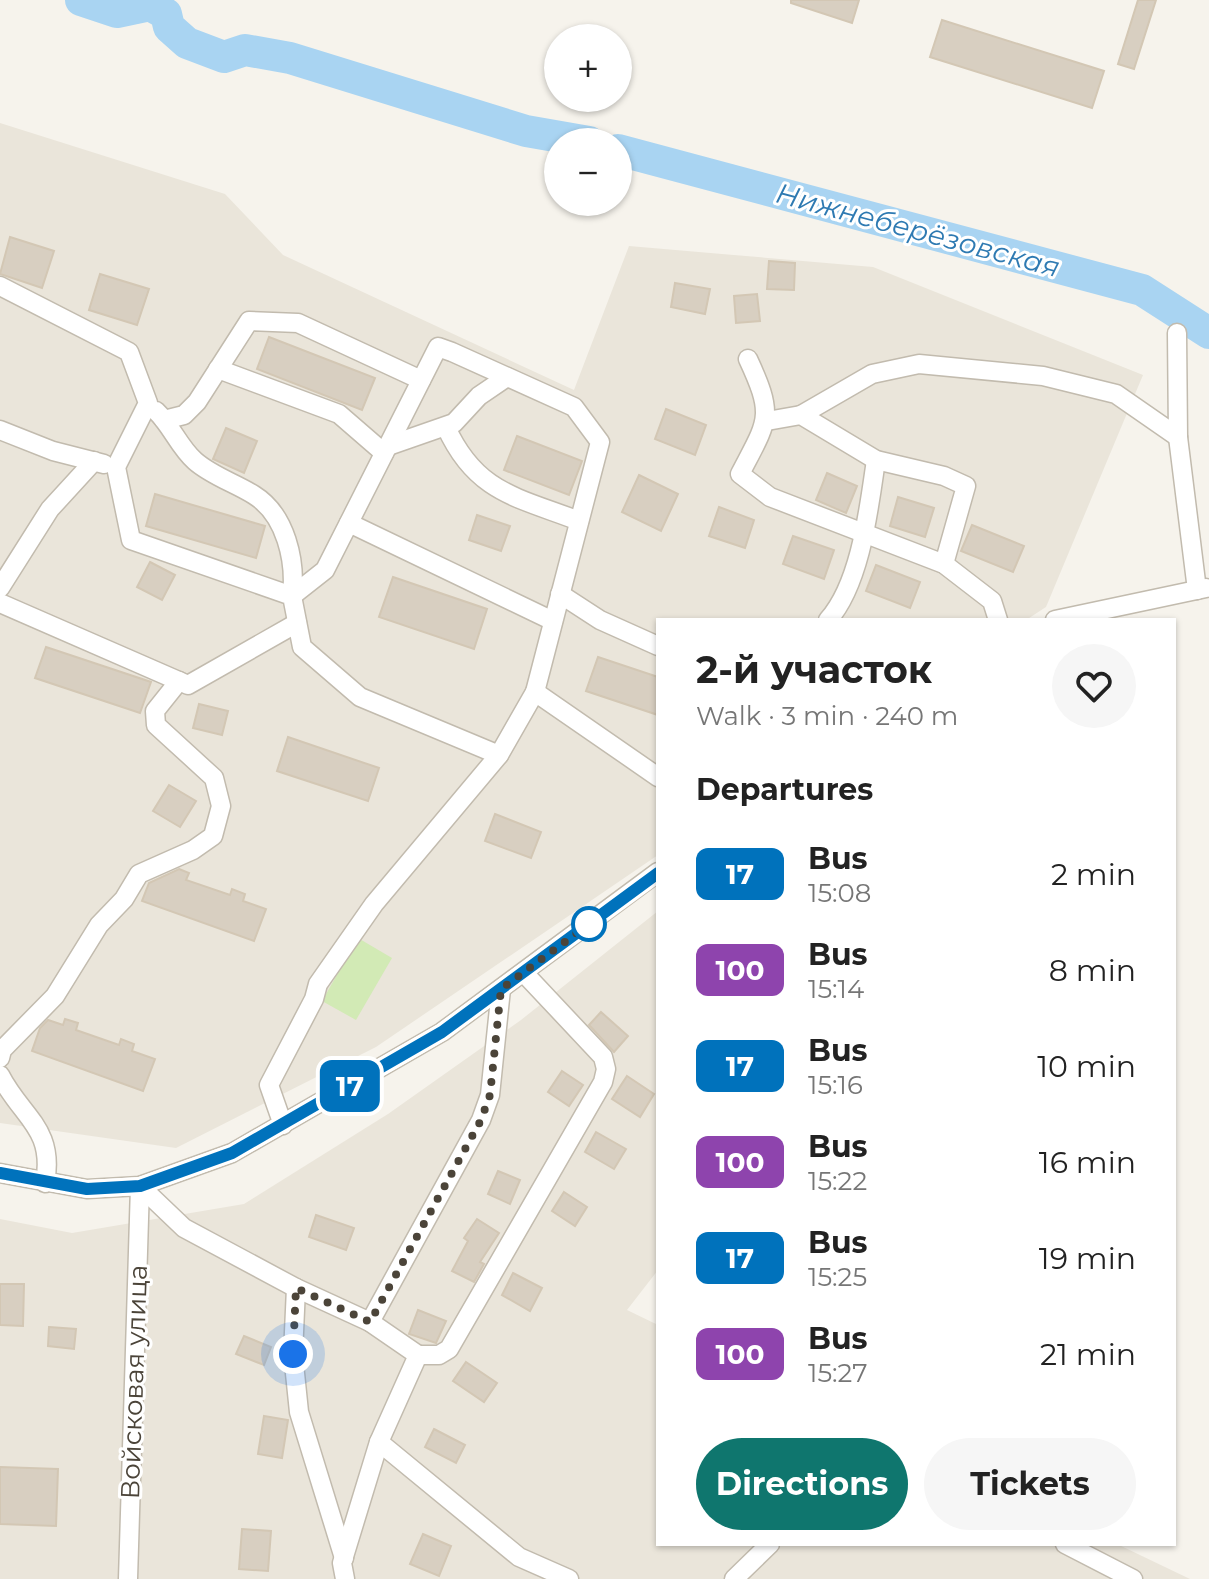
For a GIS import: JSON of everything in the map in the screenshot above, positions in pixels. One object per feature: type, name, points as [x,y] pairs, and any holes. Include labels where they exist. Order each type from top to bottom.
[{"type":"street","points":[[0,286],[129,352],[148,403],[195,461],[263,501],[283,529],[293,563],[292,596],[302,647],[360,697],[499,755]]},
{"type":"street","points":[[164,420],[190,411],[249,321],[298,323],[421,380]]},
{"type":"street","points":[[1065,618],[1203,589],[1178,437],[1177,333]]},
{"type":"street","points":[[283,1125],[269,1085],[314,999],[318,984],[374,904],[499,755],[535,692],[600,442],[574,407],[438,347],[325,570],[292,596]]},
{"type":"street","points":[[748,359],[761,389],[767,421],[740,474],[770,497],[944,564],[992,601],[997,618]]},
{"type":"street","points":[[767,421],[801,415],[872,374],[919,364],[1043,376],[1116,394],[1178,437]]},
{"type":"street","points":[[218,369],[339,414],[386,450]]},
{"type":"street","points":[[386,450],[446,427],[479,396],[507,377]]},
{"type":"street","points":[[148,403],[116,467],[131,540],[292,596]]},
{"type":"street","points":[[801,415],[876,460],[944,476],[966,486],[944,564]]},
{"type":"street","points":[[446,427],[457,450],[489,486],[579,521]]},
{"type":"street","points":[[0,430],[53,451],[116,467]]},
{"type":"street","points":[[830,618],[838,609],[864,535],[876,460]]},
{"type":"street","points":[[0,588],[50,509],[94,461]]},
{"type":"street","points":[[349,523],[553,621]]},
{"type":"street","points":[[560,594],[600,620],[656,645]]},
{"type":"street","points":[[0,603],[188,685],[297,623]]},
{"type":"street","points":[[0,1058],[2,1050],[55,996],[99,925],[124,899],[139,874],[193,850],[213,836],[221,806],[214,778],[156,725],[155,711],[179,681]]},
{"type":"street","points":[[535,692],[656,776]]},
{"type":"street","points":[[0,1173],[87,1189],[140,1186],[232,1153],[442,1032],[656,874]]},
{"type":"street","points":[[140,1186],[184,1228],[296,1288],[370,1322],[418,1355],[439,1355],[449,1349],[603,1082],[606,1069],[603,1057],[524,973]]},
{"type":"street","points":[[370,1322],[481,1120],[490,1095],[501,989]]},
{"type":"street","points":[[0,1075],[43,1134],[48,1162],[45,1183]]},
{"type":"street","name":"Войсковая улица","points":[[128,1579],[140,1186]]},
{"type":"street","points":[[296,1288],[293,1354],[299,1412],[344,1558],[345,1579]]},
{"type":"street","points":[[344,1558],[379,1442],[418,1355]]},
{"type":"street","points":[[379,1442],[519,1557],[569,1579]]},
{"type":"street","points":[[734,1579],[768,1546]]},
{"type":"street","points":[[1069,1546],[1133,1579]]},
{"type":"shaded area","points":[[0,123],[225,194],[283,255],[574,390],[629,246],[873,267],[1143,375],[1046,607],[1029,618],[656,618],[656,856],[376,1047],[176,1148],[0,1123]]},
{"type":"shaded area","points":[[656,913],[656,1273],[627,1310],[656,1324],[656,1546],[1121,1546],[1190,1579],[0,1579],[0,1219],[72,1233],[244,1204],[388,1114],[521,1020]]},
{"type":"green space","points":[[358,938],[392,958],[356,1020],[322,1001]]},
{"type":"building","points":[[791,0],[859,0],[852,23],[791,3]]},
{"type":"building","points":[[1138,0],[1156,0],[1134,69],[1118,64]]},
{"type":"building","points":[[942,20],[1104,71],[1092,108],[930,57]]},
{"type":"building","points":[[10,237],[54,251],[42,288],[0,274]]},
{"type":"building","points":[[769,261],[795,263],[794,290],[767,289]]},
{"type":"building","points":[[100,274],[149,289],[137,325],[89,310]]},
{"type":"building","points":[[675,283],[710,289],[705,314],[671,307]]},
{"type":"building","points":[[757,294],[760,321],[736,323],[734,296]]},
{"type":"building","points":[[269,337],[375,378],[362,410],[257,369]]},
{"type":"building","points":[[666,409],[706,425],[695,455],[655,439]]},
{"type":"building","points":[[226,428],[257,441],[244,473],[213,459]]},
{"type":"building","points":[[517,436],[582,461],[569,495],[504,470]]},
{"type":"building","points":[[827,473],[857,486],[846,513],[816,500]]},
{"type":"building","points":[[639,475],[678,494],[661,531],[622,512]]},
{"type":"building","points":[[155,494],[265,526],[256,558],[146,526]]},
{"type":"building","points":[[898,497],[934,508],[925,537],[890,526]]},
{"type":"building","points":[[719,507],[754,520],[745,548],[709,536]]},
{"type":"building","points":[[477,515],[510,526],[501,551],[469,540]]},
{"type":"building","points":[[972,525],[1024,546],[1013,572],[961,551]]},
{"type":"building","points":[[793,536],[834,550],[824,579],[783,564]]},
{"type":"building","points":[[150,562],[175,575],[162,600],[137,587]]},
{"type":"building","points":[[876,565],[920,582],[910,608],[866,591]]},
{"type":"building","points":[[393,577],[487,609],[474,649],[379,617]]},
{"type":"building","points":[[46,647],[151,682],[140,713],[35,678]]},
{"type":"building","points":[[598,657],[656,676],[656,714],[586,691]]},
{"type":"building","points":[[199,704],[228,711],[222,735],[193,728]]},
{"type":"building","points":[[288,737],[379,768],[368,801],[277,771]]},
{"type":"building","points":[[169,785],[196,801],[180,827],[153,811]]},
{"type":"building","points":[[495,814],[541,832],[531,858],[485,841]]},
{"type":"building","points":[[179,869],[189,873],[186,880],[230,895],[232,889],[245,894],[243,901],[266,909],[254,941],[142,901],[149,883]]},
{"type":"building","points":[[601,1012],[628,1036],[614,1052],[589,1025]]},
{"type":"building","points":[[65,1019],[78,1023],[76,1030],[119,1045],[121,1039],[134,1044],[132,1051],[155,1059],[143,1091],[32,1051],[40,1028],[48,1020],[63,1025]]},
{"type":"building","points":[[562,1071],[583,1085],[569,1106],[548,1092]]},
{"type":"building","points":[[627,1076],[654,1094],[640,1117],[612,1099]]},
{"type":"building","points":[[596,1132],[626,1149],[614,1169],[585,1152]]},
{"type":"building","points":[[498,1171],[520,1180],[510,1204],[488,1194]]},
{"type":"building","points":[[564,1192],[587,1207],[575,1226],[552,1211]]},
{"type":"building","points":[[316,1215],[354,1228],[346,1250],[309,1237]]},
{"type":"building","points":[[477,1219],[499,1233],[480,1262],[484,1264],[474,1282],[452,1271],[468,1241],[464,1238]]},
{"type":"building","points":[[513,1273],[542,1288],[530,1311],[502,1295]]},
{"type":"building","points":[[0,1284],[24,1284],[23,1326],[0,1325]]},
{"type":"building","points":[[418,1310],[446,1321],[436,1343],[409,1334]]},
{"type":"building","points":[[49,1327],[76,1329],[74,1349],[48,1346]]},
{"type":"building","points":[[244,1336],[271,1347],[264,1365],[236,1354]]},
{"type":"building","points":[[466,1362],[497,1383],[484,1402],[453,1381]]},
{"type":"building","points":[[264,1416],[288,1420],[282,1458],[258,1454]]},
{"type":"building","points":[[434,1429],[465,1445],[456,1463],[425,1447]]},
{"type":"building","points":[[0,1467],[58,1469],[56,1526],[0,1524]]},
{"type":"building","points":[[242,1529],[271,1531],[268,1571],[239,1569]]},
{"type":"building","points":[[423,1534],[451,1546],[439,1576],[410,1564]]},
{"type":"waterway","name":"Нижнеберёзовская","points":[[81,0],[117,12],[150,5],[166,14],[169,27],[187,43],[224,57],[245,50],[290,58],[544,134]]},
{"type":"waterway","name":"Нижнеберёзовская","points":[[632,154],[1142,290],[1209,333]]},
{"type":"bus line","name":"17","points":[[0,1173],[87,1189],[140,1186],[232,1153],[442,1032],[656,874]]},
{"type":"route","points":[[293,1354],[296,1288],[370,1322],[481,1120],[490,1095],[501,989],[589,924]]}]
